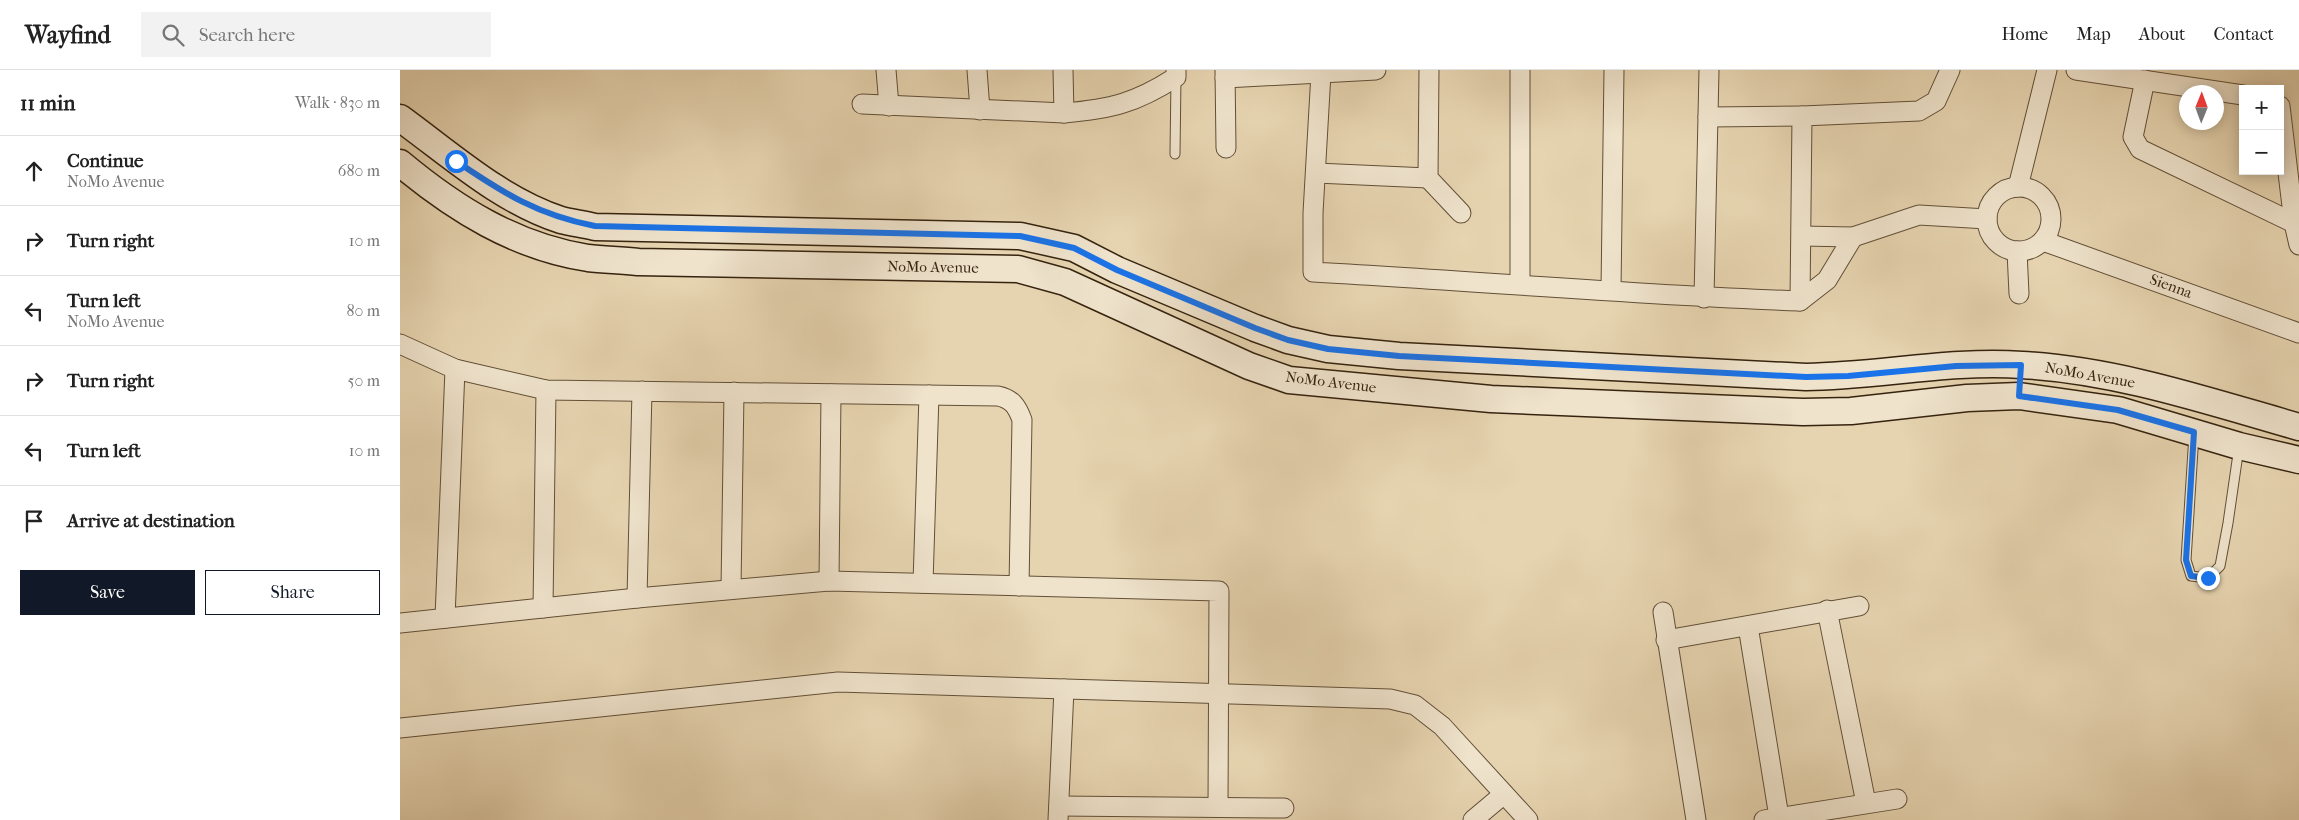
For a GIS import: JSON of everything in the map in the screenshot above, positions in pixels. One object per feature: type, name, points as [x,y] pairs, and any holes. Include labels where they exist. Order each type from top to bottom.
[{"type":"main road","name":"NoMo Avenue","points":[[400,118],[490,184],[520,202],[562,220],[595,226],[1020,236],[1074,248],[1117,270],[1255,328],[1288,340],[1328,349],[1399,356],[1806,377],[1848,376],[1956,366],[2021,365],[2128,380],[2299,427]]},
{"type":"main road","name":"NoMo Avenue","points":[[400,163],[472,215],[504,233],[553,250],[589,258],[638,262],[1018,269],[1064,282],[1249,366],[1289,380],[1491,398],[1803,412],[1851,411],[1967,398],[2019,396],[2118,410],[2239,446],[2299,460]]},
{"type":"main road","points":[[2019,396],[2021,365]]},
{"type":"street","points":[[886,70],[889,106]]},
{"type":"street","points":[[977,70],[980,110]]},
{"type":"street","points":[[1063,70],[1064,113]]},
{"type":"street","points":[[1226,148],[1225,74],[1321,73],[1376,70]]},
{"type":"street","points":[[1428,70],[1428,178],[1461,213]]},
{"type":"street","points":[[1520,70],[1520,284]]},
{"type":"street","points":[[1611,290],[1614,70]]},
{"type":"street","points":[[1704,298],[1709,70]]},
{"type":"street","points":[[1708,117],[1802,116],[1919,111],[1936,101],[1950,70]]},
{"type":"street","points":[[2018,187],[2047,70]]},
{"type":"street","points":[[2076,70],[2239,94]]},
{"type":"street","points":[[862,104],[1064,113],[1096,110],[1125,103],[1149,94],[1176,73]]},
{"type":"street","points":[[1321,73],[1313,272],[1611,290],[1704,298],[1800,301],[1826,280],[1853,238]]},
{"type":"street","points":[[2145,80],[2133,137],[2140,150],[2294,223]]},
{"type":"street","points":[[1800,301],[1802,116]]},
{"type":"street","points":[[2283,130],[2294,223],[2299,245]]},
{"type":"street","points":[[1316,173],[1428,178]]},
{"type":"street","points":[[2018,187],[2029,188],[2046,201],[2051,222],[2043,241],[2035,247],[2016,251],[1999,244],[1988,228],[1987,219],[1993,200],[2000,194],[2018,187]]},
{"type":"street","points":[[1802,236],[1853,238],[1919,215],[1987,219]]},
{"type":"street","name":"Sienna","points":[[2043,241],[2299,333]]},
{"type":"street","points":[[2016,251],[2019,294]]},
{"type":"street","points":[[400,344],[455,369],[546,390],[998,396],[1014,403],[1022,420],[1019,586]]},
{"type":"street","points":[[445,618],[455,369]]},
{"type":"street","points":[[543,608],[546,390]]},
{"type":"street","points":[[637,598],[642,391]]},
{"type":"street","points":[[731,589],[734,392]]},
{"type":"street","points":[[829,581],[831,394]]},
{"type":"street","points":[[923,583],[929,395]]},
{"type":"street","points":[[400,623],[637,598],[829,581],[1219,591],[1218,806]]},
{"type":"street","points":[[1666,640],[1827,610],[1859,606]]},
{"type":"street","points":[[1827,610],[1866,803]]},
{"type":"street","points":[[1663,612],[1696,820]]},
{"type":"street","points":[[1748,626],[1772,818],[1897,799]]},
{"type":"street","points":[[400,728],[838,682],[1390,699],[1415,705],[1442,726],[1528,820]]},
{"type":"street","points":[[1064,689],[1059,813],[1218,806],[1284,808]]},
{"type":"street","points":[[1473,820],[1504,794]]},
{"type":"lane","points":[[1175,154],[1176,73]]},
{"type":"lane","points":[[2194,432],[2186,560],[2191,576],[2208,578],[2220,566],[2239,446]]},
{"type":"route","points":[[456,161],[520,202],[562,220],[595,226],[954,233],[1020,236],[1045,241],[1074,248],[1117,270],[1255,328],[1288,340],[1328,349],[1399,356],[1806,377],[1889,373],[1956,366],[2021,365],[2019,396],[2118,410],[2194,432],[2187,514],[2186,560],[2191,576],[2208,578]]}]
